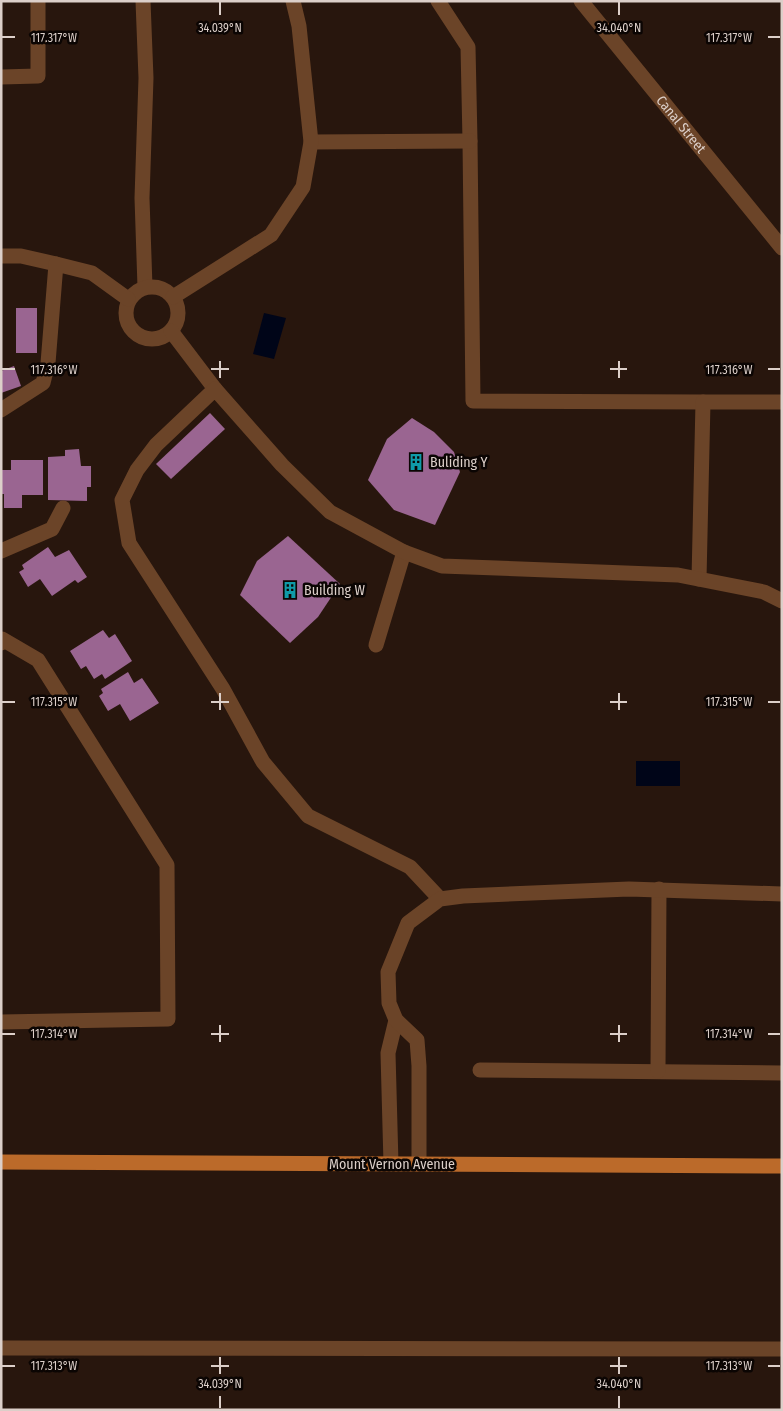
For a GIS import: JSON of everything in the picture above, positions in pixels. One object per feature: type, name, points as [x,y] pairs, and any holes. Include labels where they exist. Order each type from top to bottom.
[{"type":"main road","name":"Mount Vernon Avenue","points":[[1,1162],[782,1166]]},
{"type":"street","points":[[1,77],[38,76],[38,1]]},
{"type":"street","points":[[143,1],[146,78],[142,198],[145,287]]},
{"type":"street","points":[[173,297],[271,235],[303,187],[311,142],[299,26],[293,1]]},
{"type":"street","points":[[438,1],[468,47],[473,401],[782,402]]},
{"type":"street","name":"Canal Street","points":[[581,1],[782,248]]},
{"type":"street","points":[[311,142],[470,141]]},
{"type":"street","points":[[1,256],[21,256],[92,273],[128,299]]},
{"type":"street","points":[[1,410],[43,383],[48,363],[56,264]]},
{"type":"street","points":[[145,287],[161,288],[173,297],[178,315],[176,324],[171,331],[164,337],[156,339],[139,337],[128,324],[125,316],[128,299],[138,290],[145,287]]},
{"type":"street","points":[[171,331],[215,389],[282,465],[330,512],[404,552],[442,566],[678,575],[764,592],[782,601]]},
{"type":"street","points":[[215,389],[156,444],[137,470],[122,500],[129,543],[223,689],[262,762],[308,816],[410,867],[440,899]]},
{"type":"street","points":[[699,579],[703,402]]},
{"type":"street","points":[[1,551],[52,529],[63,508]]},
{"type":"street","points":[[376,645],[404,552]]},
{"type":"street","points":[[1,1022],[168,1019],[167,864],[38,660],[2,640]]},
{"type":"street","points":[[419,1164],[419,1066],[417,1040],[396,1020],[389,1003],[388,972],[408,923],[440,899],[463,896],[630,889],[782,894]]},
{"type":"street","points":[[658,1071],[659,890]]},
{"type":"street","points":[[391,1164],[388,1053],[396,1020]]},
{"type":"street","points":[[480,1070],[782,1073]]},
{"type":"street","points":[[1,1348],[782,1349]]},
{"type":"water","points":[[264,313],[286,318],[274,359],[253,354]]},
{"type":"water","points":[[636,761],[680,761],[680,786],[636,786]]},
{"type":"building","points":[[16,308],[37,308],[37,353],[16,353]]},
{"type":"building","points":[[14,366],[21,386],[1,393],[1,371]]},
{"type":"building","points":[[210,413],[225,429],[171,479],[156,464]]},
{"type":"building","name":"Buliding Y","points":[[412,418],[434,432],[454,452],[460,472],[435,525],[394,510],[368,480],[387,439]]},
{"type":"building","points":[[79,449],[81,466],[91,466],[91,487],[87,487],[87,501],[48,500],[48,457],[65,456],[65,450]]},
{"type":"building","points":[[11,460],[43,460],[43,495],[22,495],[22,508],[4,508],[4,494],[1,494],[1,470],[11,470]]},
{"type":"building","name":"Building W","points":[[288,536],[340,584],[318,617],[290,643],[240,595],[257,561]]},
{"type":"building","points":[[48,547],[55,557],[69,550],[87,577],[78,583],[75,580],[52,596],[40,579],[28,587],[19,572],[24,569],[22,565]]},
{"type":"building","points":[[103,630],[109,638],[115,634],[132,661],[105,679],[102,674],[94,679],[86,666],[81,669],[70,651]]},
{"type":"building","points":[[128,672],[134,683],[142,678],[159,703],[130,721],[120,704],[108,711],[99,696],[103,693],[101,689]]},
{"type":"place","name":"Buliding Y","points":[[416,462]]},
{"type":"place","name":"Building W","points":[[290,590]]}]
